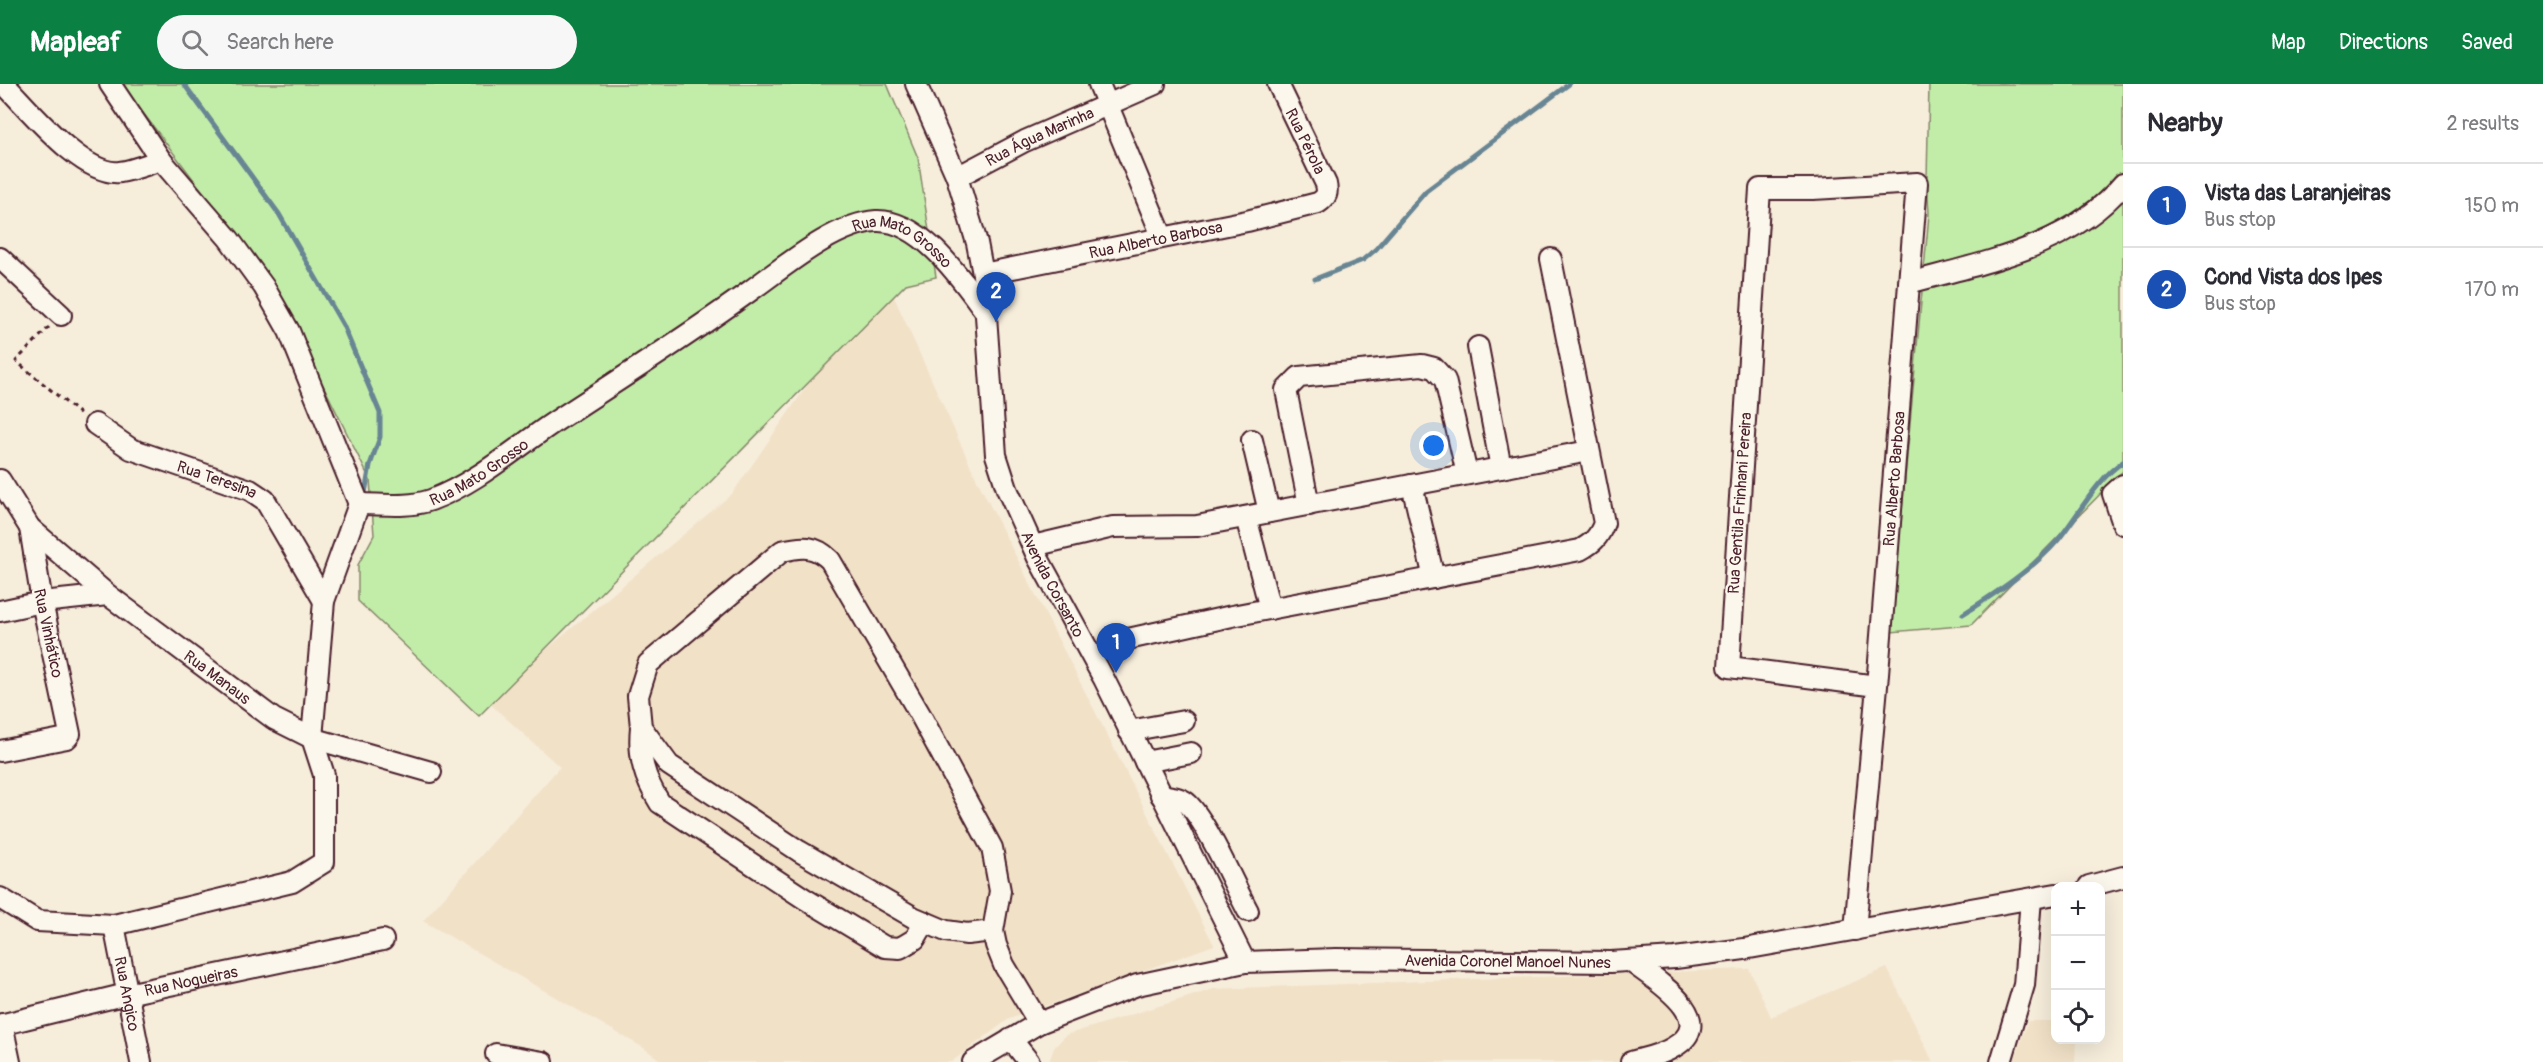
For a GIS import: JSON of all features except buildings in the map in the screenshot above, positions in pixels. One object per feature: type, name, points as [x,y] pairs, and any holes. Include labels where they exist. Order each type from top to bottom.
[{"type":"street","points":[[4,84],[86,162],[104,170],[119,172],[161,160]]},
{"type":"street","points":[[0,898],[37,921],[114,925],[292,882],[324,861],[324,775],[312,738],[324,601],[359,504],[289,331],[269,296],[229,239],[161,160],[110,84]]},
{"type":"street","name":"Avenida Corsanto","points":[[916,84],[957,177],[972,224],[983,274],[996,455],[1007,489],[1033,546],[1130,731],[1245,962]]},
{"type":"street","points":[[1099,84],[1162,236]]},
{"type":"street","name":"Rua Água Marinha","points":[[957,177],[1025,141],[1155,84]]},
{"type":"street","name":"Rua Pérola","points":[[1278,84],[1326,183],[1328,192],[1325,199]]},
{"type":"street","name":"Rua Alberto Barbosa","points":[[1760,189],[1813,189],[1917,183],[1878,686],[1854,930]]},
{"type":"street","points":[[1909,283],[2045,243],[2083,223],[2123,184]]},
{"type":"street","name":"Rua Gentila Frinhani Pereira","points":[[1760,189],[1729,667],[1878,686]]},
{"type":"street","name":"Rua Alberto Barbosa","points":[[983,274],[1162,236],[1247,221],[1318,203],[1325,199]]},
{"type":"street","name":"Rua Mato Grosso","points":[[359,504],[403,506],[431,500],[479,474],[677,344],[801,255],[848,228],[878,221],[908,230],[933,247],[956,271],[985,311]]},
{"type":"street","points":[[0,258],[61,315]]},
{"type":"street","points":[[1119,641],[1270,609],[1580,550],[1592,544],[1600,534],[1604,523],[1551,259]]},
{"type":"street","points":[[1478,347],[1500,468]]},
{"type":"street","points":[[1309,505],[1286,390],[1299,377],[1422,365],[1434,368],[1445,380],[1467,474]]},
{"type":"street","name":"Rua Teresina","points":[[95,424],[131,448],[250,490],[265,500],[279,519],[324,601]]},
{"type":"street","points":[[1252,440],[1269,512]]},
{"type":"street","points":[[1033,546],[1113,527],[1197,526],[1589,451]]},
{"type":"street","points":[[0,480],[30,528]]},
{"type":"street","points":[[1412,485],[1434,578]]},
{"type":"street","points":[[2118,490],[2123,524]]},
{"type":"street","points":[[1246,517],[1270,609]]},
{"type":"street","name":"Rua Manaus","points":[[30,528],[108,595],[274,719],[312,738],[431,772]]},
{"type":"street","name":"Rua Vinhático","points":[[0,751],[69,737],[30,528]]},
{"type":"street","points":[[925,922],[915,939],[900,948],[885,947],[805,899],[660,803],[646,782],[639,747],[641,726],[638,696],[648,664],[782,551],[803,546],[821,551],[830,560],[921,716],[992,848],[1000,891],[993,931],[1004,965],[1039,1023]]},
{"type":"street","points":[[0,611],[42,602],[108,595]]},
{"type":"street","points":[[1130,731],[1184,721]]},
{"type":"street","points":[[641,726],[669,765],[799,851],[925,922],[946,931],[967,934],[993,931]]},
{"type":"street","points":[[1144,762],[1191,753]]},
{"type":"street","points":[[1161,795],[1179,798],[1188,803],[1201,822],[1248,911]]},
{"type":"street","points":[[2105,882],[2123,877]]},
{"type":"street","name":"Avenida Coronel Manoel Nunes","points":[[973,1062],[1039,1023],[1137,985],[1245,962],[1630,961],[1744,949],[2051,895]]},
{"type":"street","points":[[2001,1062],[2024,985],[2031,899]]},
{"type":"street","name":"Rua Angico","points":[[114,925],[141,1062]]},
{"type":"street","name":"Rua Nogueiras","points":[[1,1025],[127,994],[383,940]]},
{"type":"street","points":[[1630,961],[1671,992],[1686,1008],[1690,1020],[1689,1033],[1682,1043],[1672,1049],[1631,1062]]},
{"type":"street","points":[[1,1025],[10,1062]]},
{"type":"street","points":[[1011,1039],[1029,1062]]},
{"type":"street","points":[[496,1054],[543,1062]]},
{"type":"path","points":[[61,315],[16,361],[73,410],[95,424]]},
{"type":"shaded area","points":[[884,275],[976,478],[1214,945],[1009,1019],[951,1062],[663,1062],[644,1048],[423,921],[560,767],[486,700],[732,494]]},
{"type":"shaded area","points":[[1887,968],[1933,1062],[1049,1062],[1054,1048],[1066,1035],[1214,989],[1749,969],[1771,1017]]},
{"type":"shaded area","points":[[2028,1021],[2051,1021],[2051,1044],[2076,1044],[2075,1062],[2014,1062]]},
{"type":"green space","points":[[121,84],[887,84],[918,158],[936,277],[906,284],[479,716],[358,601],[358,565],[374,535],[370,480],[273,284]]},
{"type":"green space","points":[[1929,84],[2123,84],[2123,471],[1971,625],[1891,632],[1929,214],[1927,180]]},
{"type":"waterway","points":[[184,84],[279,214],[343,325],[380,413],[380,437],[370,465],[365,493]]},
{"type":"waterway","points":[[1315,279],[1363,260],[1376,249],[1426,191],[1569,84]]},
{"type":"waterway","points":[[1963,614],[2014,580],[2048,551],[2096,487],[2123,462]]},
{"type":"place","name":"Cond Vista dos Ipes","points":[[996,322]]},
{"type":"place","name":"Vista das Laranjeiras","points":[[1116,673]]}]
